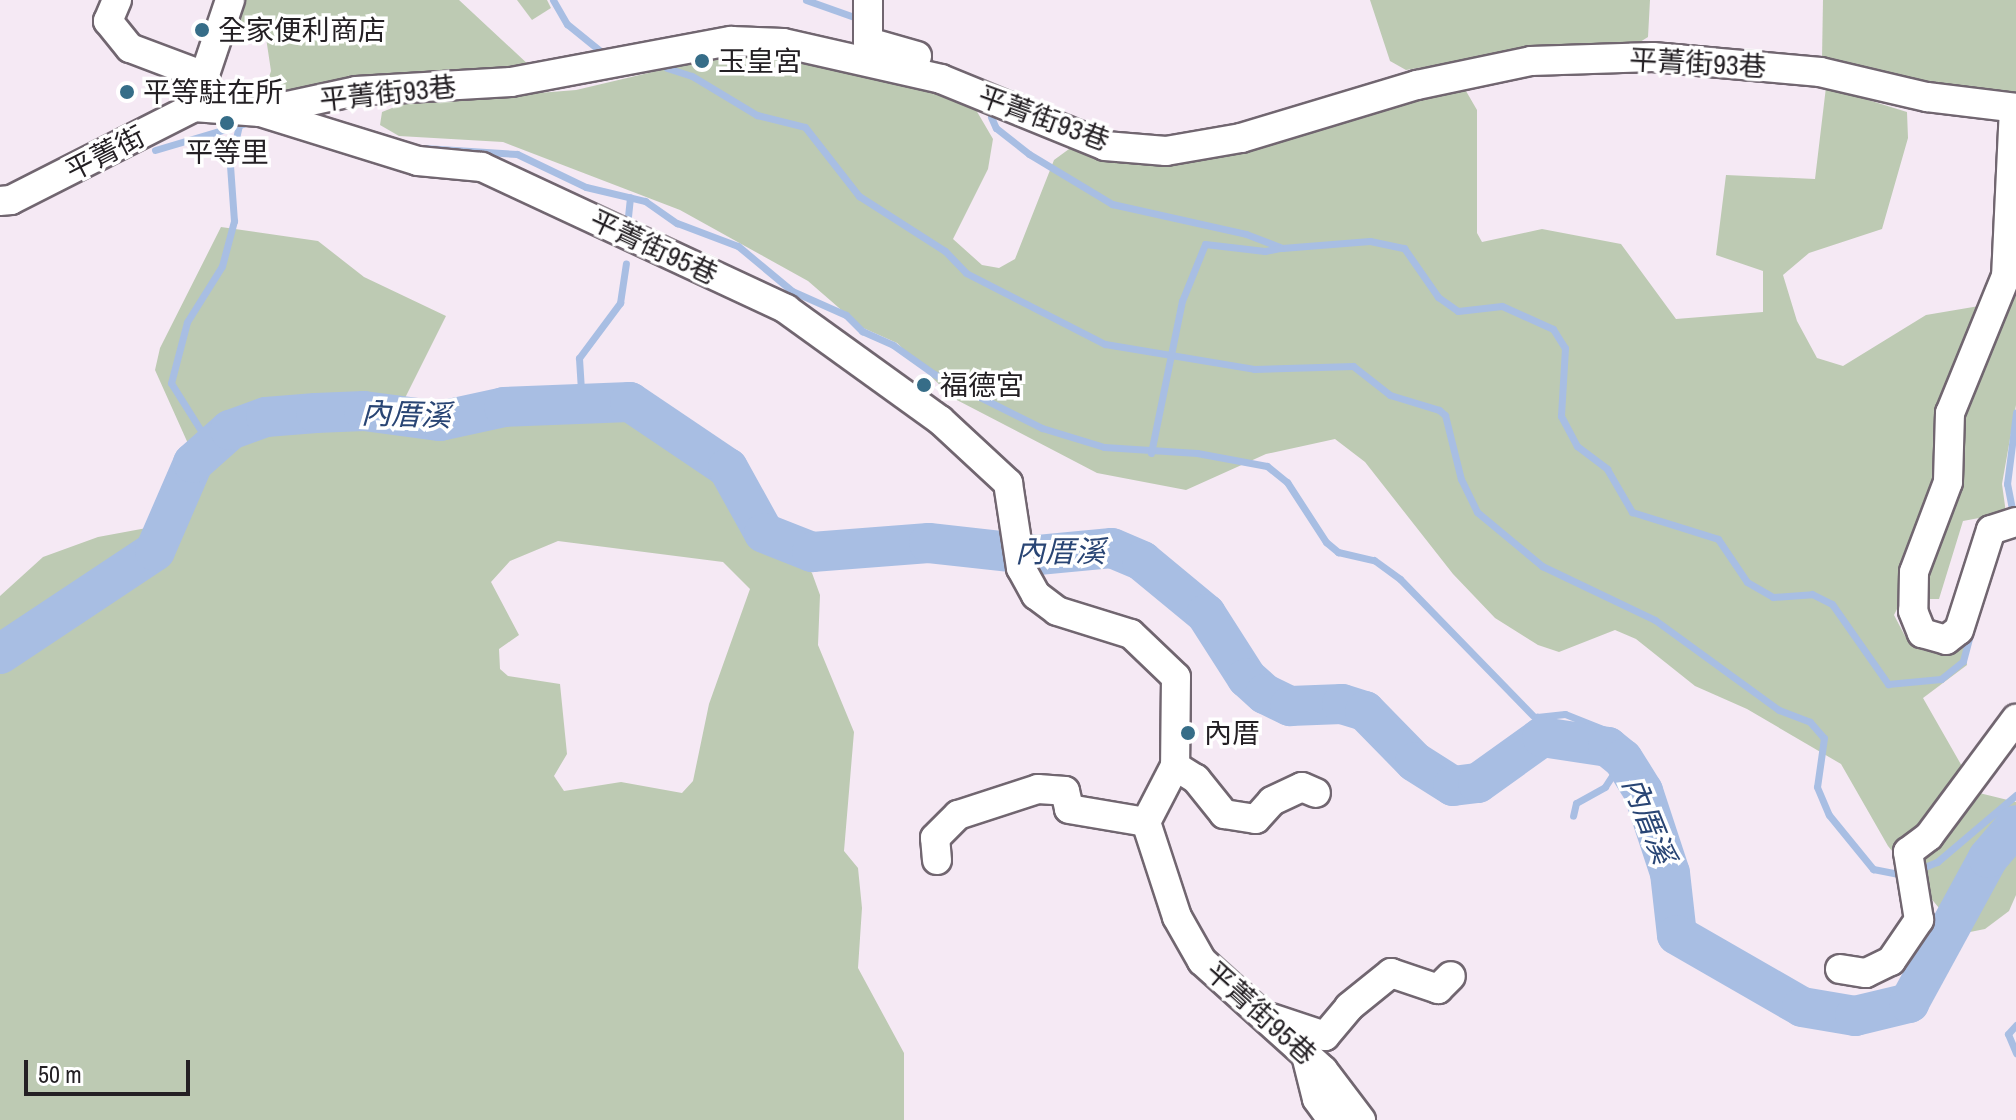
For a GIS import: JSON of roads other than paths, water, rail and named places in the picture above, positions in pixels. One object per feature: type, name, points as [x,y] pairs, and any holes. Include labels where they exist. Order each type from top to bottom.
[{"type":"street","points":[[117,0],[108,21],[130,48],[204,76]]},
{"type":"street","points":[[194,107],[230,0]]},
{"type":"street","points":[[868,0],[868,42],[970,72],[991,84],[1004,101]]},
{"type":"street","name":"平菁街93巷","points":[[260,112],[356,91],[511,82],[731,41],[783,43],[941,79],[1004,101],[1105,146],[1166,151],[1241,138],[1417,85],[1531,61],[1653,57],[1820,72],[1927,97],[2015,108]]},
{"type":"street","name":"平菁街95巷","points":[[194,107],[260,112],[418,161],[482,167],[786,309],[940,420],[1008,483],[1021,554],[1036,595],[1057,611],[1131,634],[1176,677],[1175,766],[1146,822],[1177,917],[1202,961],[1267,1016],[1278,1033],[1306,1055],[1361,1120]]},
{"type":"street","name":"平菁街","points":[[0,201],[11,200],[194,107]]},
{"type":"street","points":[[2015,108],[2006,276],[1950,413],[1948,482],[1914,572],[1913,611],[1922,633],[1946,640],[1959,630],[1991,530],[2016,522]]},
{"type":"street","points":[[1840,969],[1866,973],[1891,961],[1919,920],[1908,852],[1929,836],[2016,719]]},
{"type":"street","points":[[1175,766],[1196,779],[1224,814],[1256,819],[1272,801],[1302,787],[1316,793]]},
{"type":"street","points":[[937,860],[935,838],[958,815],[1038,789],[1065,791],[1069,809],[1146,822]]},
{"type":"street","points":[[1267,1016],[1325,1036],[1349,1007],[1391,973],[1438,989],[1451,976]]},
{"type":"street","points":[[1306,1055],[1317,1099],[1332,1120]]},
{"type":"waterway","points":[[553,0],[567,24],[604,54]]},
{"type":"waterway","points":[[806,0],[857,18]]},
{"type":"waterway","points":[[667,68],[692,76],[757,115],[805,127],[859,196],[945,251],[966,273],[1105,344],[1254,369],[1353,366],[1390,395],[1439,410],[1445,415],[1461,479],[1477,512],[1542,566],[1655,620],[1779,710],[1810,722],[1824,738],[1817,787],[1829,815],[1873,869],[1899,874]]},
{"type":"waterway","points":[[991,117],[996,128],[1029,154],[1112,204],[1246,234],[1282,248],[1370,241],[1404,248],[1438,297],[1458,311],[1502,306],[1553,329],[1565,348],[1561,416],[1577,446],[1607,469],[1632,512],[1718,539],[1747,582],[1773,597],[1812,594],[1832,604],[1888,684],[1941,679],[1963,661],[1970,634]]},
{"type":"waterway","points":[[155,150],[243,124]]},
{"type":"waterway","points":[[210,445],[171,383],[187,322],[222,266],[234,221],[230,165],[239,125]]},
{"type":"waterway","points":[[424,148],[517,154],[586,187],[645,201],[677,223],[738,246],[792,291],[846,315],[862,331],[893,345],[934,374],[1042,428],[1104,447],[1197,453],[1267,466],[1287,482],[1326,542],[1338,552],[1374,560],[1400,579],[1533,716]]},
{"type":"waterway","points":[[627,226],[630,197]]},
{"type":"waterway","points":[[1151,453],[1182,301],[1205,244],[1265,251],[1280,248]]},
{"type":"waterway","points":[[582,406],[579,358],[620,303],[626,263]]},
{"type":"waterway","name":"內厝溪","points":[[0,654],[155,551],[193,463],[230,430],[266,417],[316,413],[364,411],[440,421],[504,407],[630,402],[728,468],[764,533],[812,552],[929,543],[1038,555],[1112,548],[1142,561],[1206,614],[1247,678],[1265,694],[1290,706],[1342,704],[1365,711],[1415,762],[1453,786],[1478,783],[1542,737],[1608,747],[1623,759],[1643,791],[1670,873],[1677,935],[1802,1007],[1855,1016],[1909,1003],[1988,858],[2016,825]]},
{"type":"waterway","points":[[2013,514],[2007,484],[2016,413]]},
{"type":"waterway","points":[[1542,737],[1537,717],[1565,714],[1613,733],[1624,747],[1623,759],[1605,787],[1576,803],[1573,816]]},
{"type":"waterway","points":[[1917,870],[1937,862],[2016,795]]},
{"type":"waterway","points":[[2016,1025],[2008,1034],[2016,1053]]},
{"type":"place","name":"全家便利商店","points":[[202,30]]},
{"type":"place","name":"玉皇宮","points":[[702,61]]},
{"type":"place","name":"平等駐在所","points":[[127,92]]},
{"type":"place","name":"平等里","points":[[227,123]]},
{"type":"place","name":"福德宮","points":[[924,385]]},
{"type":"place","name":"內厝","points":[[1188,733]]}]
